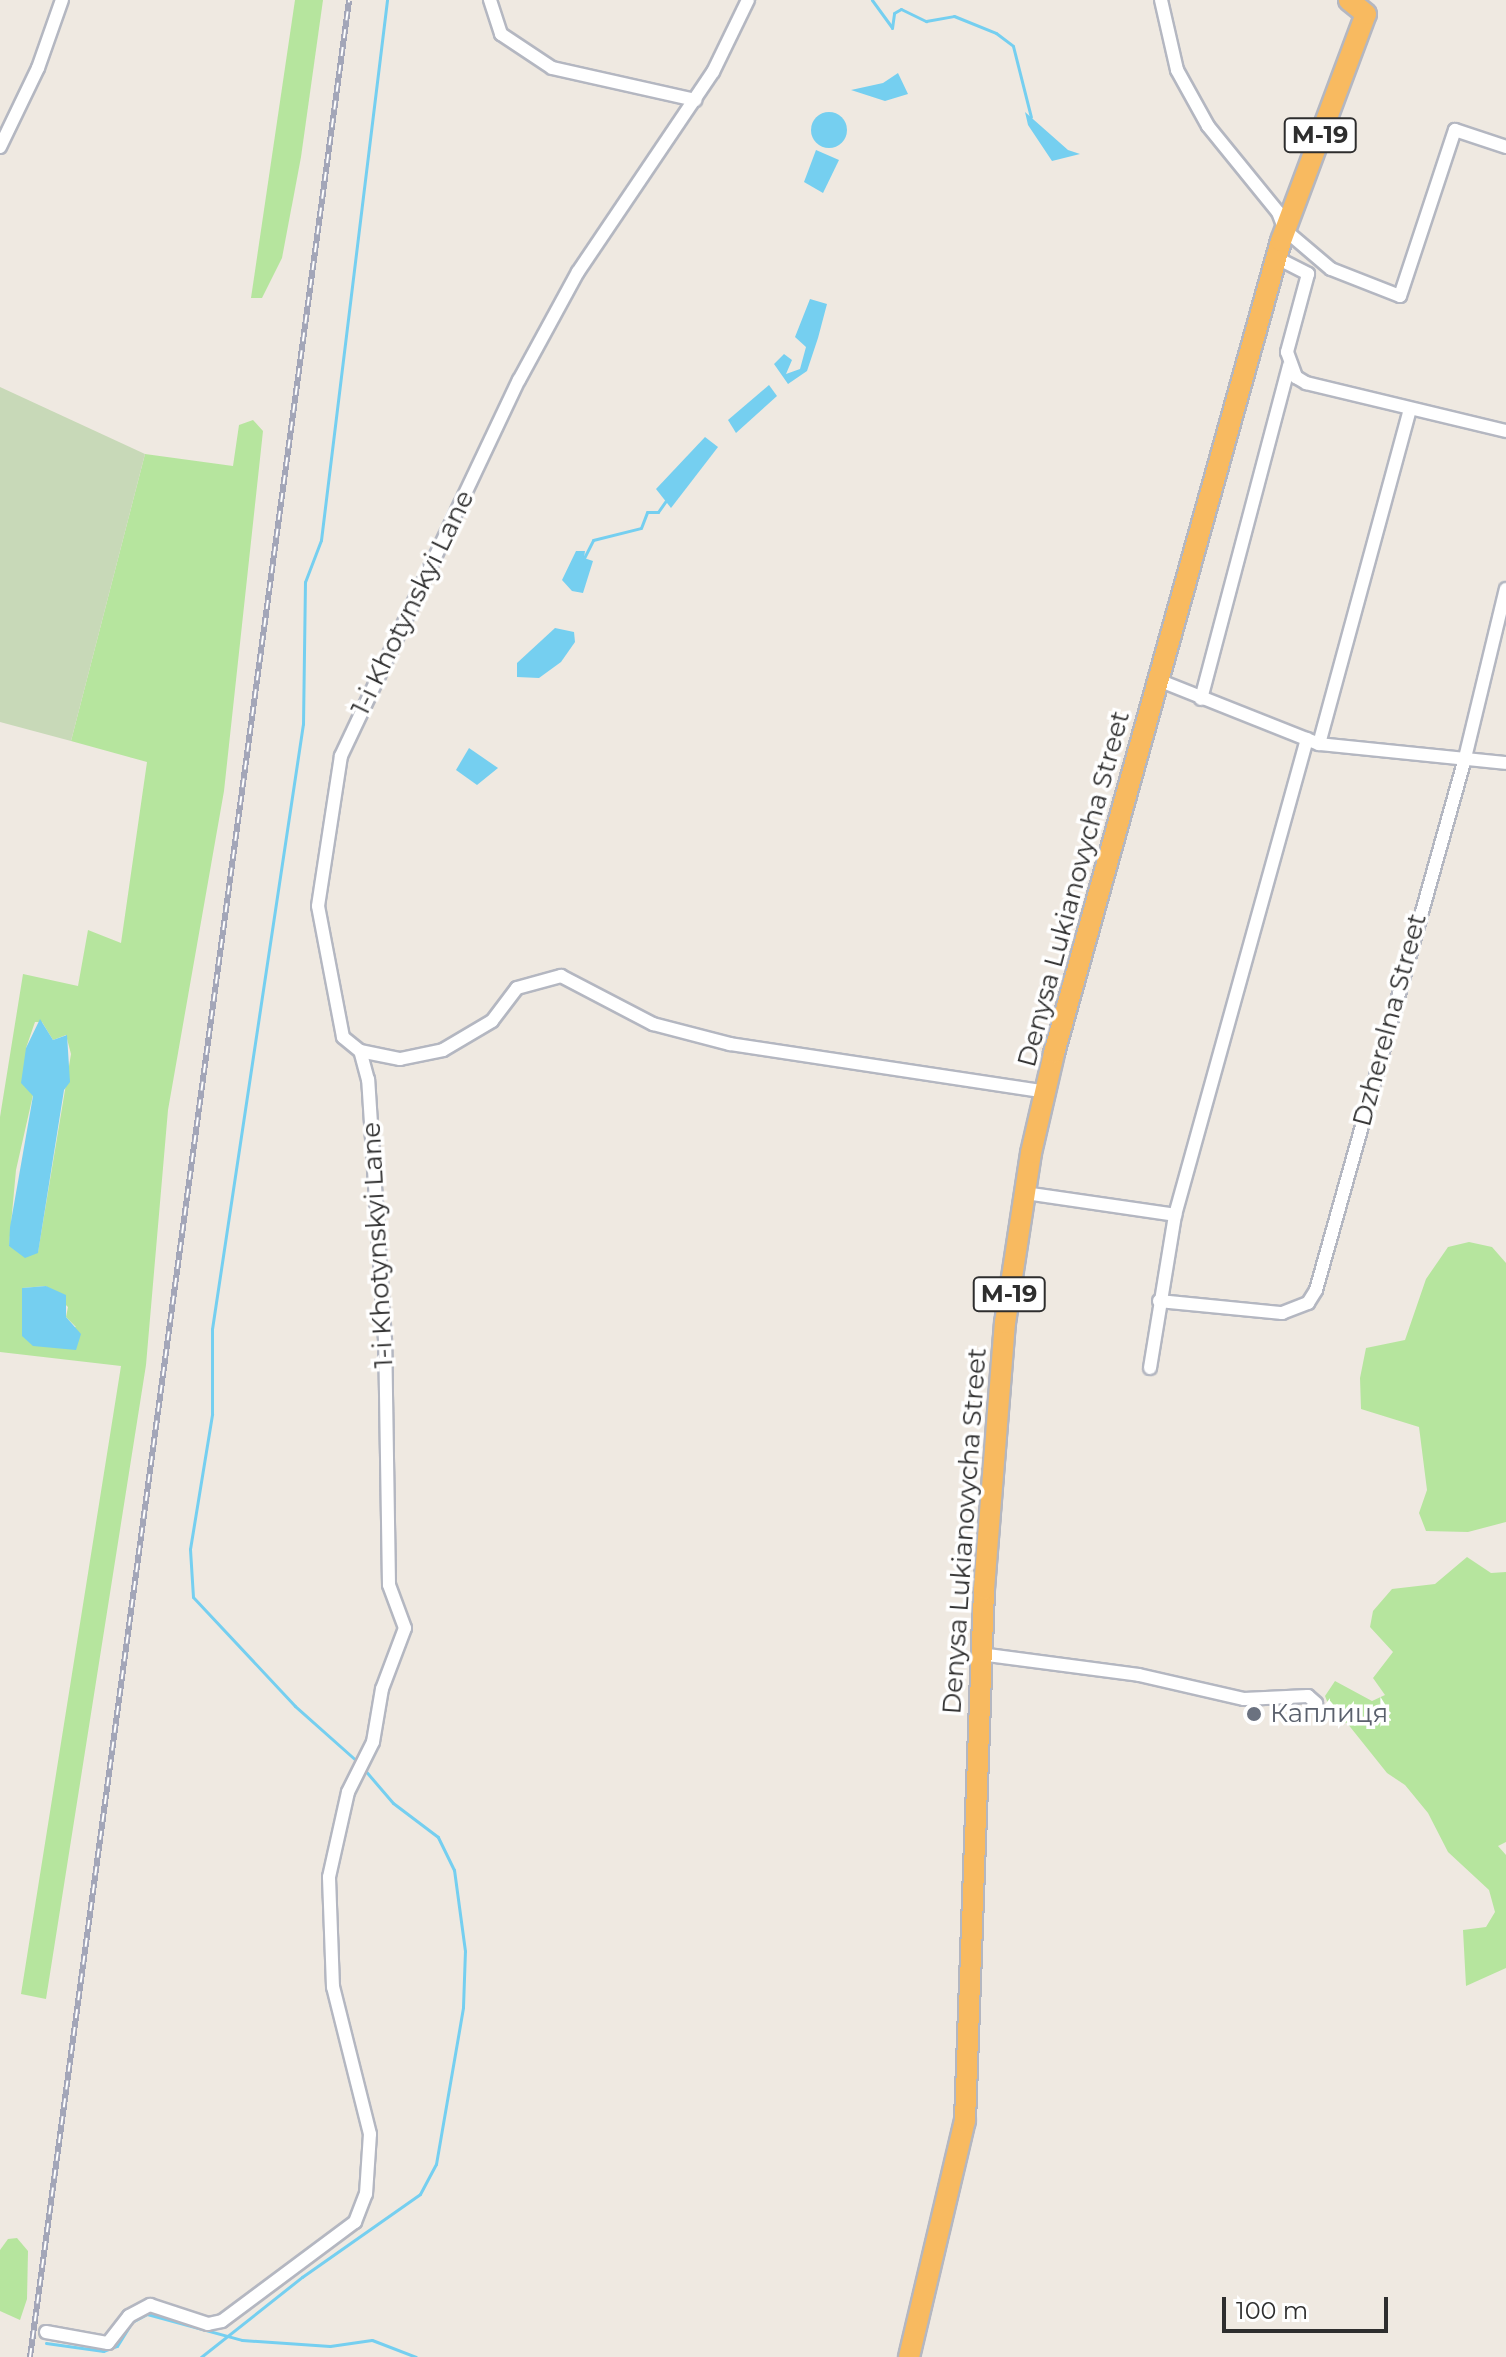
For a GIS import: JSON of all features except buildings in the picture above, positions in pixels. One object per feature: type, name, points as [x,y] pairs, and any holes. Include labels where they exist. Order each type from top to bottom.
[{"type":"highway","name":"М-19","points":[[1277,258],[1366,14],[1349,0]]},
{"type":"highway","name":"Denysa Lukianovycha Street","points":[[909,2357],[965,2121],[980,1654],[1005,1323],[1025,1193],[1046,1092],[1277,258]]},
{"type":"street","points":[[0,147],[6,125],[62,0]]},
{"type":"street","points":[[490,0],[501,34],[552,68],[695,100]]},
{"type":"street","name":"1-i Khotynskyi Lane","points":[[46,2332],[108,2343],[129,2316],[150,2305],[208,2324],[222,2321],[355,2222],[366,2194],[370,2134],[333,1987],[329,1877],[348,1792],[373,1742],[382,1689],[405,1628],[389,1585],[375,1154],[360,1051],[343,1037],[318,906],[341,756],[378,669],[527,366],[578,272],[695,100],[748,0]]},
{"type":"street","points":[[1161,0],[1168,42],[1190,97],[1278,212],[1285,230],[1331,269],[1400,296],[1455,130],[1506,147]]},
{"type":"street","points":[[1201,699],[1289,365],[1287,352],[1308,274],[1277,258]]},
{"type":"street","points":[[1289,365],[1306,383],[1506,431]]},
{"type":"street","points":[[1150,1368],[1175,1215],[1410,410]]},
{"type":"street","name":"Dzherelna Street","points":[[1159,1301],[1282,1313],[1308,1303],[1316,1290],[1464,762],[1506,589]]},
{"type":"street","points":[[1158,680],[1313,742],[1464,762],[1506,763]]},
{"type":"street","points":[[360,1051],[400,1059],[443,1050],[492,1021],[517,988],[561,976],[653,1024],[730,1044],[1046,1092]]},
{"type":"street","points":[[1025,1193],[1175,1215]]},
{"type":"street","points":[[980,1654],[1139,1675],[1244,1699],[1308,1696],[1316,1703]]},
{"type":"green space","points":[[295,0],[323,0],[301,157],[282,258],[262,298],[251,298]]},
{"type":"green space","points":[[0,387],[145,454],[71,741],[0,722]]},
{"type":"green space","points":[[253,420],[263,431],[224,791],[168,1110],[146,1365],[46,1999],[21,1994],[121,1366],[0,1352],[0,1117],[23,974],[78,986],[88,930],[121,943],[147,762],[71,741],[145,454],[233,466],[239,425]],"holes":[[[35,1022],[42,1022],[53,1040],[66,1035],[71,1054],[38,1252],[9,1246],[16,1170],[33,1095],[26,1048]],[[46,1286],[68,1307],[66,1317],[76,1327],[22,1336],[22,1288]]]},
{"type":"green space","points":[[1469,1242],[1492,1247],[1506,1263],[1506,1522],[1468,1532],[1426,1531],[1419,1513],[1427,1490],[1419,1427],[1361,1409],[1360,1378],[1366,1348],[1405,1340],[1426,1279],[1448,1247]]},
{"type":"green space","points":[[1467,1557],[1491,1573],[1506,1572],[1506,1842],[1498,1846],[1506,1855],[1506,1968],[1466,1986],[1463,1930],[1486,1927],[1495,1912],[1489,1890],[1448,1852],[1428,1813],[1405,1785],[1387,1773],[1347,1723],[1334,1719],[1325,1696],[1335,1681],[1372,1701],[1385,1695],[1373,1678],[1393,1652],[1370,1627],[1373,1611],[1392,1589],[1435,1584]]},
{"type":"green space","points":[[17,2238],[28,2251],[27,2299],[20,2320],[0,2311],[0,2250],[8,2239]]},
{"type":"water","points":[[898,73],[908,94],[885,101],[851,90],[883,83]]},
{"type":"water","points":[[829,112],[841,118],[847,130],[841,142],[829,148],[817,142],[811,130],[817,118]]},
{"type":"water","points":[[1025,112],[1068,150],[1080,154],[1052,161],[1028,125]]},
{"type":"water","points":[[816,150],[839,160],[823,193],[804,182]]},
{"type":"water","points":[[810,299],[827,304],[807,371],[788,384],[774,364],[784,354],[792,360],[786,374],[800,369],[806,347],[795,337]]},
{"type":"water","points":[[769,385],[777,396],[736,433],[728,420]]},
{"type":"water","points":[[705,437],[718,447],[671,508],[656,489]]},
{"type":"water","points":[[576,551],[585,551],[584,558],[593,561],[583,593],[572,591],[562,580]]},
{"type":"water","points":[[555,628],[574,632],[575,642],[561,662],[539,678],[517,677],[517,663]]},
{"type":"water","points":[[469,748],[498,768],[477,785],[456,770]]},
{"type":"water","points":[[40,1019],[53,1040],[67,1035],[70,1082],[64,1090],[38,1253],[25,1258],[9,1246],[10,1227],[33,1096],[21,1083],[26,1048]]},
{"type":"water","points":[[46,1286],[66,1295],[66,1317],[81,1334],[76,1350],[33,1346],[22,1336],[22,1288]]},
{"type":"waterway","points":[[359,1763],[295,1706],[193,1597],[190,1549],[212,1414],[212,1329],[303,724],[305,582],[321,540],[387,0]]},
{"type":"waterway","points":[[872,0],[892,28],[894,13],[901,9],[926,21],[954,16],[996,33],[1013,46],[1031,117]]},
{"type":"waterway","points":[[584,558],[593,540],[641,528],[647,512],[658,512],[667,499]]},
{"type":"waterway","points":[[201,2357],[302,2277],[420,2194],[436,2164],[463,2007],[465,1951],[454,1870],[438,1837],[393,1803],[363,1768]]},
{"type":"waterway","points":[[46,2343],[103,2351],[117,2346],[132,2322],[147,2314],[242,2340],[330,2346],[372,2340],[416,2357]]},
{"type":"railway","points":[[30,2357],[349,0]]},
{"type":"place","name":"Каплиця","points":[[1254,1714]]}]
